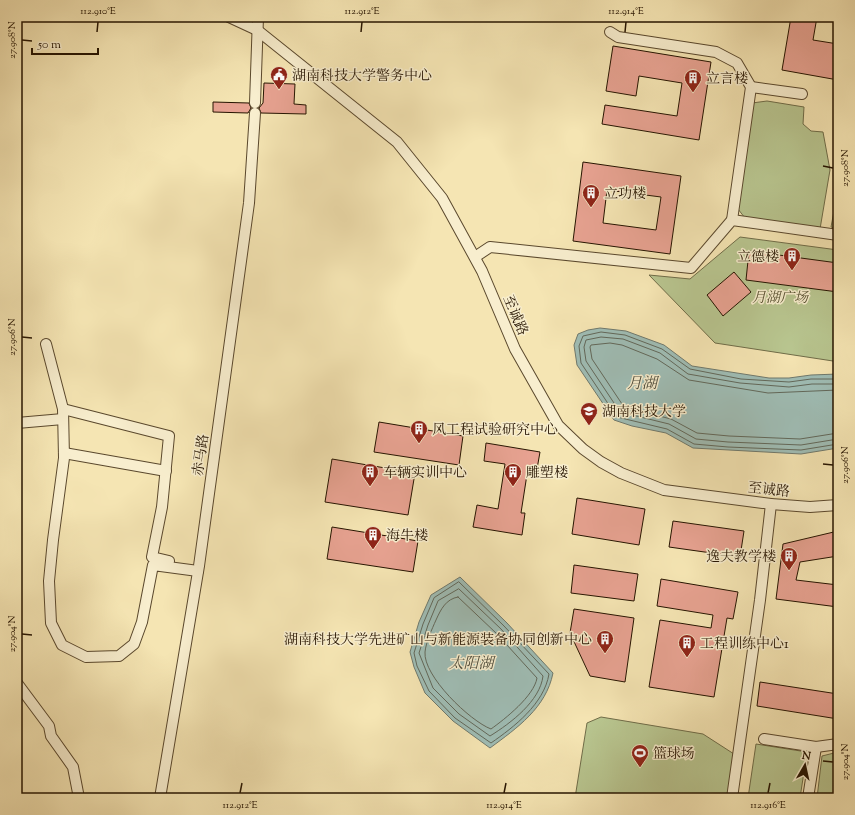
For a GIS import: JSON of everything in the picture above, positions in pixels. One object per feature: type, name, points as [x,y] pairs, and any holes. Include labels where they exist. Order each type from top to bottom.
[{"type":"street","name":"至诚路","points":[[230,17],[257,30],[397,142],[442,198],[476,257],[515,349],[558,425],[583,449],[601,462],[621,473],[664,490],[771,504],[810,507],[838,505]]},
{"type":"street","name":"赤马路","points":[[160,798],[199,569],[249,203],[255,108],[258,17]]},
{"type":"street","points":[[476,257],[490,248],[691,268],[732,220],[750,87],[737,63],[716,52],[618,37],[610,32]]},
{"type":"street","points":[[750,87],[802,94]]},
{"type":"street","points":[[732,220],[838,235]]},
{"type":"street","points":[[46,344],[63,414],[64,453],[49,581],[51,623],[62,645],[86,657],[119,656],[134,644],[142,622],[153,565],[199,569]]},
{"type":"street","points":[[17,423],[63,414],[169,436],[162,507],[152,557],[199,569]]},
{"type":"street","points":[[64,453],[166,471]]},
{"type":"street","points":[[732,798],[760,600],[771,504]]},
{"type":"street","points":[[17,682],[49,726],[51,736],[73,767],[79,798]]},
{"type":"street","points":[[764,739],[816,747],[838,744]]},
{"type":"street","points":[[808,798],[816,747]]},
{"type":"green space","points":[[767,101],[804,107],[803,124],[811,131],[823,132],[830,170],[820,229],[745,218],[738,209],[752,103]]},
{"type":"green space","points":[[838,190],[838,229],[831,227]]},
{"type":"green space","name":"月湖广场","points":[[740,237],[838,250],[838,357],[833,361],[715,343],[649,275],[690,279]]},
{"type":"green space","name":"篮球场","points":[[601,717],[703,734],[734,754],[728,798],[575,798],[587,723]]},
{"type":"green space","points":[[756,744],[807,752],[800,798],[748,798]]},
{"type":"green space","points":[[838,752],[838,798],[817,798],[822,756]]},
{"type":"water","name":"月湖","points":[[600,328],[626,331],[664,345],[692,366],[769,378],[838,374],[838,448],[801,454],[693,448],[666,433],[632,426],[614,420],[577,365],[574,345],[578,334],[588,330]]},
{"type":"water","name":"太阳湖","points":[[460,577],[507,623],[553,673],[544,697],[537,707],[520,725],[490,748],[453,721],[425,693],[414,667],[410,652],[419,622],[431,595]]},
{"type":"building","points":[[791,17],[817,17],[813,40],[838,44],[838,80],[782,70]]},
{"type":"building","name":"立言楼","points":[[613,46],[711,62],[699,140],[602,124],[605,105],[677,116],[682,83],[639,76],[636,96],[606,91]]},
{"type":"building","points":[[264,83],[295,84],[294,104],[306,105],[306,114],[261,113],[259,108],[263,103]]},
{"type":"building","points":[[213,102],[249,103],[251,108],[248,113],[213,112]]},
{"type":"building","name":"立功楼","points":[[583,162],[681,176],[670,254],[573,241]],"holes":[[[607,190],[661,197],[656,230],[603,223]]]},
{"type":"building","name":"立德楼","points":[[749,251],[838,263],[838,292],[746,280]]},
{"type":"building","points":[[734,272],[751,292],[723,316],[707,295]]},
{"type":"building","name":"风工程试验研究中心","points":[[379,422],[463,436],[459,465],[374,452]]},
{"type":"building","name":"雕塑楼","points":[[486,443],[540,452],[537,469],[528,468],[521,513],[525,513],[522,535],[473,527],[477,505],[498,509],[505,464],[484,461]]},
{"type":"building","name":"车辆实训中心","points":[[332,459],[415,473],[408,515],[325,502]]},
{"type":"building","points":[[577,498],[645,509],[639,545],[572,534]]},
{"type":"building","points":[[673,521],[744,531],[740,557],[669,547]]},
{"type":"building","name":"海牛楼","points":[[332,527],[418,541],[413,572],[327,559]]},
{"type":"building","name":"逸夫教学楼","points":[[838,531],[838,556],[800,562],[796,580],[838,585],[838,607],[776,599],[783,544]]},
{"type":"building","points":[[574,565],[638,574],[634,601],[571,593]]},
{"type":"building","name":"工程训练中心1","points":[[661,579],[738,592],[733,619],[727,618],[714,697],[649,687],[660,620],[711,628],[713,615],[657,606]]},
{"type":"building","name":"湖南科技大学先进矿山与新能源装备协同创新中心","points":[[574,609],[634,618],[625,682],[590,676],[570,633]]},
{"type":"building","points":[[760,682],[838,694],[838,719],[757,706]]},
{"type":"place","name":"湖南科技大学警务中心","points":[[279,90]]},
{"type":"place","name":"立言楼","points":[[693,93]]},
{"type":"place","name":"立功楼","points":[[591,208]]},
{"type":"place","name":"立德楼","points":[[792,271]]},
{"type":"place","name":"湖南科技大学","points":[[589,426]]},
{"type":"place","name":"风工程试验研究中心","points":[[419,444]]},
{"type":"place","name":"车辆实训中心","points":[[370,487]]},
{"type":"place","name":"雕塑楼","points":[[513,487]]},
{"type":"place","name":"海牛楼","points":[[373,550]]},
{"type":"place","name":"逸夫教学楼","points":[[789,571]]},
{"type":"place","name":"湖南科技大学先进矿山与新能源装备协同创新中心","points":[[605,654]]},
{"type":"place","name":"工程训练中心1","points":[[687,658]]},
{"type":"place","name":"篮球场","points":[[640,768]]}]
